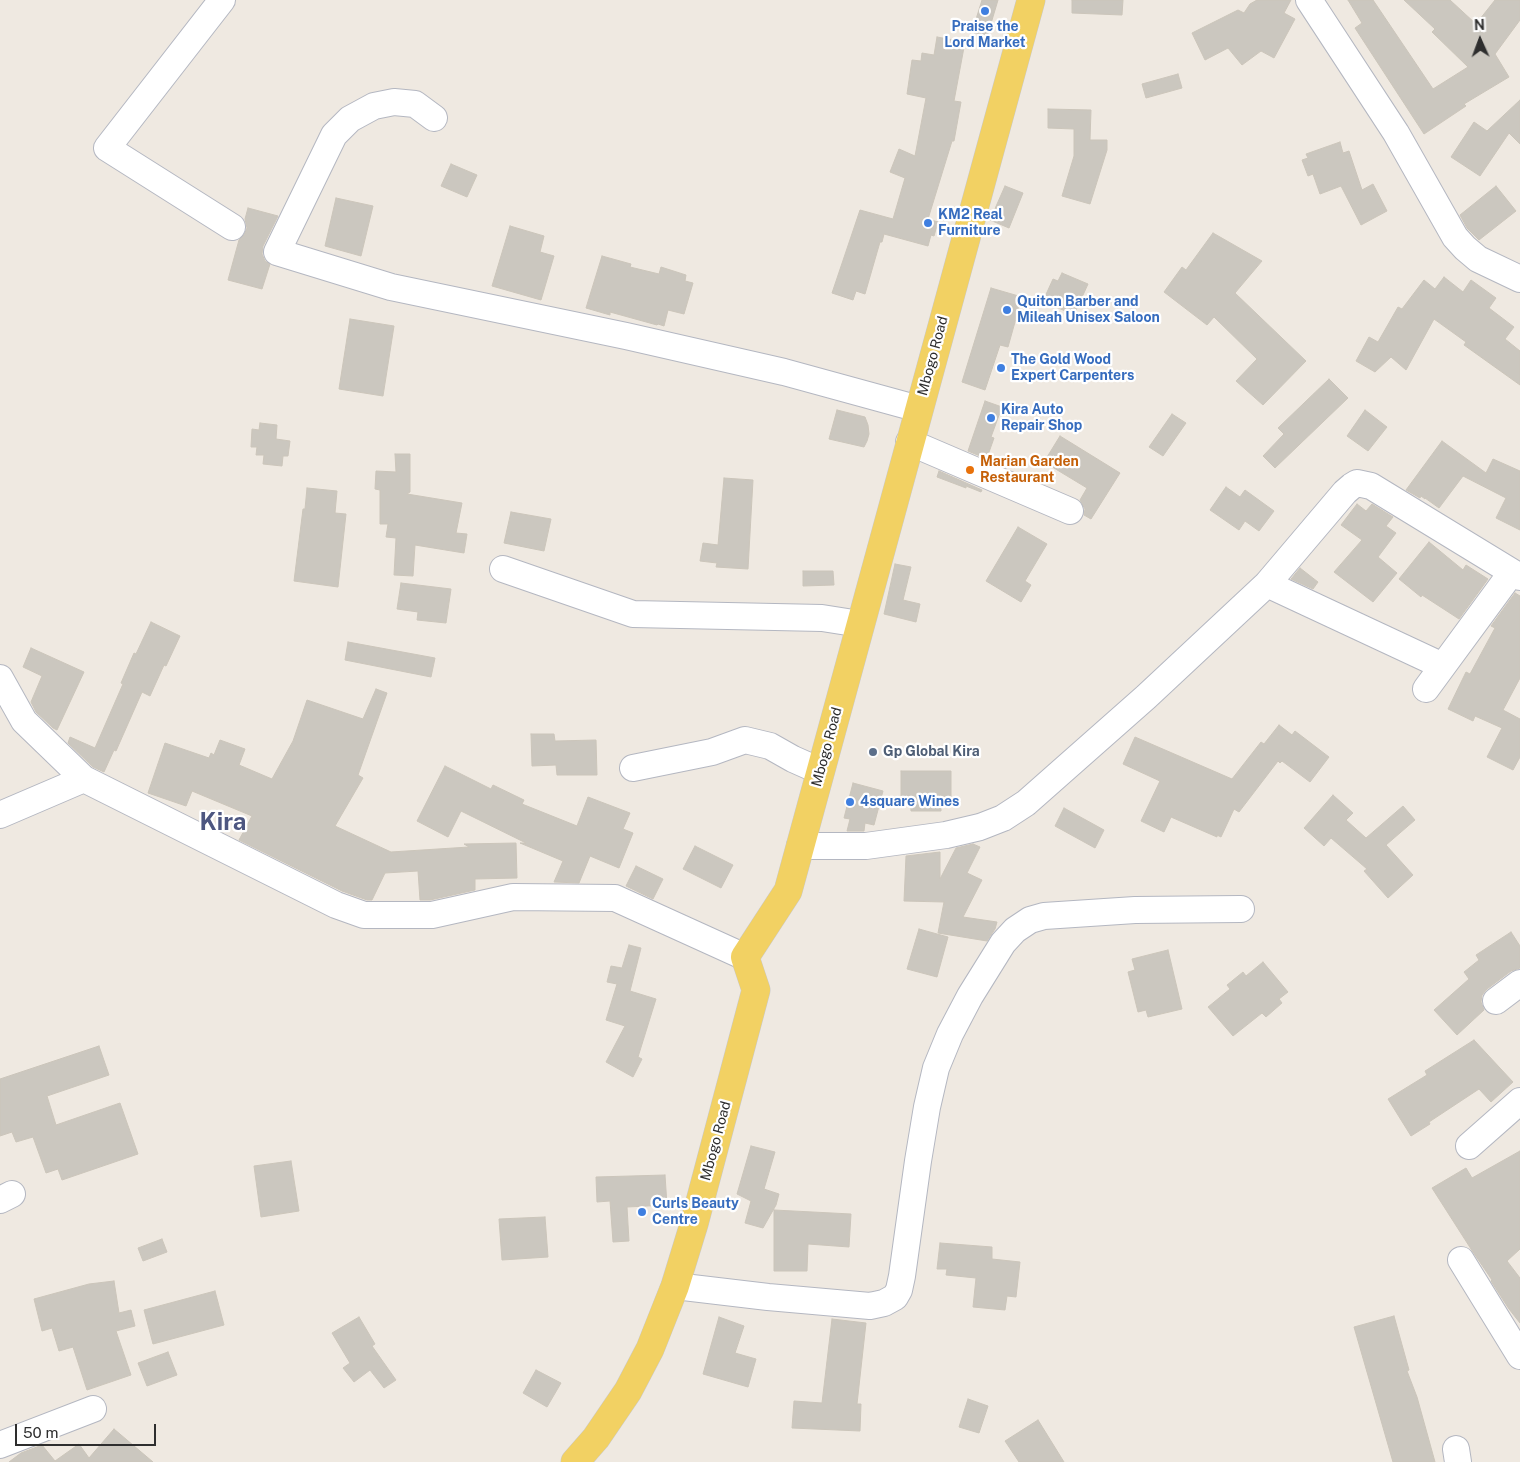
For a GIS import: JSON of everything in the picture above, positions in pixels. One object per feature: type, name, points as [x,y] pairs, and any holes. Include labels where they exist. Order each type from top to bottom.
[{"type":"main road","name":"Mbogo Road","points":[[575,1462],[596,1438],[628,1391],[650,1349],[675,1286],[694,1224],[756,990],[745,957],[788,891],[1031,0]]},
{"type":"street","points":[[222,0],[107,148],[232,226]]},
{"type":"street","points":[[1309,0],[1396,133],[1455,237],[1478,259],[1520,279]]},
{"type":"street","points":[[434,118],[415,104],[394,102],[374,106],[350,119],[334,135],[277,252],[391,286],[756,366],[919,409]]},
{"type":"street","points":[[909,442],[1070,511]]},
{"type":"street","points":[[800,846],[866,846],[900,842],[946,835],[980,827],[1003,818],[1026,803],[1146,697],[1267,584],[1345,492],[1358,483],[1370,486],[1516,574],[1426,689]]},
{"type":"street","points":[[503,570],[633,614],[822,618],[860,624]]},
{"type":"street","points":[[1267,584],[1432,661]]},
{"type":"street","points":[[0,678],[24,721],[84,779],[336,905],[364,915],[432,915],[513,897],[614,898],[745,957]]},
{"type":"street","points":[[633,768],[712,752],[745,740],[770,746],[820,771]]},
{"type":"street","points":[[0,815],[84,779]]},
{"type":"street","points":[[675,1286],[870,1306],[884,1303],[894,1297],[899,1290],[902,1276],[918,1161],[936,1068],[950,1034],[970,996],[1003,943],[1014,930],[1030,920],[1044,916],[1135,910],[1241,909]]},
{"type":"street","points":[[1496,1001],[1520,982]]},
{"type":"street","points":[[1469,1146],[1520,1101]]},
{"type":"street","points":[[1461,1260],[1520,1356]]},
{"type":"street","points":[[0,1445],[93,1409]]},
{"type":"building","points":[[982,0],[998,0],[987,37],[972,32]]},
{"type":"building","points":[[1072,0],[1123,0],[1122,15],[1072,13]]},
{"type":"building","points":[[1257,0],[1291,0],[1284,13],[1295,19],[1274,58],[1261,51],[1242,65],[1228,48],[1205,60],[1192,33],[1238,10],[1244,13],[1250,4]]},
{"type":"building","points":[[1348,0],[1373,0],[1433,89],[1468,67],[1432,32],[1435,29],[1404,0],[1450,0],[1476,24],[1495,0],[1520,0],[1520,20],[1495,54],[1509,77],[1464,104],[1466,106],[1424,134],[1355,28],[1362,23]]},
{"type":"building","points":[[937,37],[965,42],[954,101],[961,102],[954,141],[952,141],[928,219],[938,222],[934,236],[931,235],[928,246],[884,234],[865,294],[856,291],[853,300],[832,293],[860,210],[893,219],[905,178],[890,172],[899,149],[915,156],[926,98],[907,94],[912,60],[921,61],[922,53],[934,55]]},
{"type":"building","points":[[1178,74],[1182,88],[1146,98],[1142,84]]},
{"type":"building","points":[[1520,100],[1520,144],[1509,133],[1480,176],[1451,157],[1474,122],[1487,131]]},
{"type":"building","points":[[1048,109],[1091,110],[1090,140],[1107,140],[1107,150],[1090,204],[1062,196],[1074,156],[1074,129],[1048,128]]},
{"type":"building","points":[[1340,142],[1343,153],[1349,151],[1362,190],[1373,184],[1387,211],[1361,225],[1341,186],[1320,194],[1313,174],[1308,176],[1302,160],[1308,158],[1306,154]]},
{"type":"building","points":[[451,164],[477,175],[467,197],[441,186]]},
{"type":"building","points":[[1005,186],[1023,193],[1009,228],[990,220]]},
{"type":"building","points":[[1496,186],[1516,211],[1479,240],[1467,228],[1460,215]]},
{"type":"building","points":[[336,198],[373,206],[361,256],[325,246]]},
{"type":"building","points":[[248,208],[278,216],[263,246],[262,254],[265,261],[270,264],[262,289],[228,280],[239,240],[247,228],[245,219]]},
{"type":"building","points":[[510,226],[544,236],[540,252],[554,256],[541,300],[492,286]]},
{"type":"building","points":[[1213,233],[1262,261],[1235,293],[1306,361],[1263,405],[1236,381],[1257,359],[1214,317],[1207,325],[1164,292],[1182,267],[1186,270]]},
{"type":"building","points":[[602,256],[631,264],[630,267],[659,274],[661,267],[686,275],[685,281],[693,283],[684,314],[668,310],[664,326],[586,308]]},
{"type":"building","points":[[1062,273],[1088,284],[1074,315],[1043,301],[1053,279],[1058,281]]},
{"type":"building","points":[[1444,277],[1463,292],[1471,280],[1496,298],[1489,308],[1514,327],[1505,339],[1520,351],[1520,385],[1464,345],[1466,342],[1434,319],[1406,370],[1391,357],[1375,372],[1356,361],[1369,337],[1378,342],[1398,307],[1402,309],[1424,280],[1435,289]]},
{"type":"building","points":[[991,288],[1022,297],[1008,347],[1000,345],[985,390],[962,382]]},
{"type":"building","points":[[350,319],[394,326],[383,396],[339,389]]},
{"type":"building","points":[[1329,379],[1348,398],[1275,468],[1263,456],[1284,434],[1278,428]]},
{"type":"building","points":[[985,401],[1002,407],[991,437],[994,438],[988,455],[994,457],[992,461],[968,451]]},
{"type":"building","points":[[837,410],[865,417],[869,434],[864,447],[829,439]]},
{"type":"building","points":[[1365,410],[1387,427],[1368,451],[1347,436]]},
{"type":"building","points":[[1172,414],[1186,423],[1163,456],[1149,447]]},
{"type":"building","points":[[260,423],[277,425],[276,439],[290,441],[288,456],[283,456],[282,466],[263,464],[264,455],[256,455],[257,447],[251,447],[252,429],[259,430]]},
{"type":"building","points":[[1060,436],[1120,473],[1091,519],[1084,515],[1085,509],[1080,500],[1087,488],[1044,462]]},
{"type":"building","points":[[1442,441],[1486,473],[1493,459],[1520,471],[1520,530],[1496,518],[1506,498],[1463,476],[1439,508],[1425,498],[1421,496],[1420,498],[1406,490]]},
{"type":"building","points":[[395,454],[410,454],[410,492],[407,494],[462,503],[456,533],[467,534],[464,553],[415,545],[413,576],[394,575],[396,538],[386,537],[388,524],[380,524],[380,490],[375,489],[376,471],[396,472]]},
{"type":"building","points":[[939,471],[982,490],[981,492],[966,486],[966,488],[937,477]]},
{"type":"building","points":[[724,478],[753,480],[748,569],[716,567],[717,563],[700,561],[703,543],[718,545]]},
{"type":"building","points":[[1226,487],[1240,497],[1245,490],[1274,511],[1259,531],[1245,521],[1239,530],[1210,510]]},
{"type":"building","points":[[307,488],[337,491],[335,513],[346,514],[338,587],[294,581]]},
{"type":"building","points":[[1357,504],[1366,511],[1372,504],[1393,517],[1386,526],[1396,533],[1378,557],[1397,573],[1373,602],[1334,572],[1362,540],[1341,525]]},
{"type":"building","points":[[511,512],[551,519],[544,551],[504,543]]},
{"type":"building","points":[[1018,527],[1047,544],[1025,581],[1031,585],[1021,602],[986,581]]},
{"type":"building","points":[[1429,542],[1463,570],[1466,565],[1488,579],[1459,619],[1422,595],[1421,597],[1399,579]]},
{"type":"building","points":[[895,564],[911,567],[903,600],[920,604],[916,622],[884,614]]},
{"type":"building","points":[[1300,568],[1318,582],[1313,589],[1291,579]]},
{"type":"building","points":[[803,571],[833,571],[834,585],[803,586]]},
{"type":"building","points":[[401,583],[451,589],[446,623],[417,620],[418,612],[397,609]]},
{"type":"building","points":[[1515,593],[1520,596],[1520,678],[1503,710],[1520,719],[1520,757],[1513,770],[1487,757],[1502,728],[1475,716],[1473,721],[1448,709],[1466,672],[1470,674],[1495,628],[1491,626]]},
{"type":"building","points":[[151,622],[180,636],[150,696],[142,692],[116,751],[114,750],[104,772],[93,767],[68,743],[70,737],[95,748],[123,684],[121,683],[134,653],[136,654]]},
{"type":"building","points":[[348,642],[435,658],[431,677],[345,660]]},
{"type":"building","points":[[31,648],[84,672],[57,730],[36,712],[31,702],[42,676],[23,667]]},
{"type":"building","points":[[376,689],[387,693],[358,775],[363,778],[335,826],[391,852],[469,847],[464,844],[516,843],[517,878],[475,879],[475,890],[430,900],[420,900],[418,871],[385,873],[372,900],[367,900],[342,891],[239,840],[252,816],[192,791],[186,806],[148,793],[165,743],[209,758],[211,753],[214,755],[220,740],[245,749],[239,765],[272,779],[293,741],[307,700],[363,719]]},
{"type":"building","points":[[1279,725],[1292,735],[1295,731],[1329,757],[1310,782],[1282,761],[1280,763],[1278,761],[1239,812],[1234,809],[1221,837],[1171,817],[1164,832],[1141,821],[1160,781],[1123,764],[1135,737],[1232,779],[1261,742],[1264,744]]},
{"type":"building","points":[[531,734],[554,734],[555,741],[596,740],[597,775],[557,775],[556,765],[532,766]]},
{"type":"building","points":[[445,766],[491,789],[493,785],[524,800],[522,804],[577,826],[588,797],[630,813],[623,829],[633,833],[619,868],[590,856],[579,883],[554,882],[563,861],[520,843],[526,843],[461,811],[448,837],[417,821]]},
{"type":"building","points":[[901,771],[951,771],[951,797],[941,797],[941,811],[911,811],[910,797],[901,797]]},
{"type":"building","points":[[853,783],[883,791],[874,825],[865,823],[864,831],[847,831],[850,819],[844,818]]},
{"type":"building","points":[[1333,795],[1353,813],[1346,820],[1366,838],[1403,806],[1415,820],[1386,845],[1413,875],[1388,898],[1364,871],[1367,869],[1331,838],[1324,846],[1304,828]]},
{"type":"building","points":[[1064,808],[1104,830],[1095,848],[1055,826]]},
{"type":"building","points":[[973,844],[980,847],[967,873],[982,880],[963,917],[997,922],[987,941],[938,933],[944,902],[904,901],[906,856],[940,852],[940,879],[956,848]]},
{"type":"building","points":[[695,846],[733,865],[721,888],[683,869]]},
{"type":"building","points":[[636,866],[663,879],[653,899],[626,886]]},
{"type":"building","points":[[919,929],[948,937],[937,977],[907,969]]},
{"type":"building","points":[[1511,932],[1520,946],[1520,968],[1511,971],[1487,989],[1482,995],[1481,1002],[1484,1010],[1457,1035],[1434,1010],[1469,979],[1464,972],[1479,960],[1476,955]]},
{"type":"building","points":[[629,945],[641,948],[630,991],[656,999],[638,1057],[642,1059],[633,1077],[606,1062],[625,1026],[606,1020],[617,984],[607,982],[611,966],[622,968]]},
{"type":"building","points":[[1168,950],[1182,1009],[1148,1017],[1146,1010],[1138,1012],[1128,972],[1135,970],[1132,959]]},
{"type":"building","points":[[1263,962],[1288,992],[1279,999],[1282,1003],[1266,1017],[1262,1013],[1233,1036],[1208,1007],[1230,989],[1227,985],[1243,972],[1246,976]]},
{"type":"building","points":[[1474,1040],[1513,1082],[1491,1102],[1479,1089],[1411,1136],[1388,1099],[1427,1075],[1425,1071]]},
{"type":"building","points":[[99,1046],[109,1075],[47,1096],[56,1125],[120,1103],[138,1154],[62,1180],[58,1169],[46,1173],[33,1137],[16,1142],[12,1132],[0,1136],[0,1079]]},
{"type":"building","points":[[751,1146],[775,1152],[764,1189],[779,1194],[776,1205],[763,1228],[745,1223],[751,1201],[737,1194]]},
{"type":"building","points":[[1520,1151],[1520,1249],[1507,1261],[1520,1278],[1520,1323],[1509,1309],[1432,1188],[1466,1168],[1472,1178]]},
{"type":"building","points":[[291,1161],[299,1211],[261,1217],[254,1166]]},
{"type":"building","points":[[665,1175],[667,1205],[627,1207],[629,1241],[613,1242],[610,1201],[597,1202],[596,1177]]},
{"type":"building","points":[[774,1210],[851,1214],[849,1247],[808,1244],[807,1271],[774,1271]]},
{"type":"building","points":[[545,1217],[548,1257],[502,1260],[499,1219]]},
{"type":"building","points":[[162,1239],[167,1252],[143,1261],[138,1248]]},
{"type":"building","points":[[940,1243],[992,1247],[992,1259],[1020,1262],[1016,1297],[1007,1296],[1005,1310],[973,1307],[976,1278],[946,1275],[947,1269],[937,1269]]},
{"type":"building","points":[[114,1281],[119,1313],[131,1310],[135,1326],[116,1331],[131,1375],[87,1390],[73,1347],[59,1351],[52,1328],[42,1331],[34,1299],[89,1284]]},
{"type":"building","points":[[215,1291],[224,1325],[153,1344],[144,1310]]},
{"type":"building","points":[[1394,1316],[1409,1370],[1407,1371],[1417,1397],[1435,1462],[1393,1462],[1354,1327]]},
{"type":"building","points":[[359,1317],[375,1344],[372,1346],[396,1380],[384,1388],[370,1370],[354,1382],[343,1368],[350,1363],[332,1333]]},
{"type":"building","points":[[719,1317],[744,1326],[735,1353],[756,1359],[748,1387],[703,1374]]},
{"type":"building","points":[[832,1319],[866,1323],[857,1404],[861,1404],[860,1431],[792,1428],[794,1401],[822,1403]]},
{"type":"building","points":[[168,1352],[177,1375],[147,1386],[138,1363]]},
{"type":"building","points":[[536,1370],[561,1383],[547,1407],[523,1393]]},
{"type":"building","points":[[968,1399],[988,1406],[979,1433],[959,1427]]},
{"type":"building","points":[[1038,1420],[1064,1462],[1019,1462],[1005,1441]]},
{"type":"building","points":[[114,1429],[153,1462],[9,1462],[21,1453],[42,1445],[55,1461],[79,1444],[89,1458]]},
{"type":"place","name":"Praise the Lord Market","points":[[985,11]]},
{"type":"place","name":"KM2 Real Furniture","points":[[928,223]]},
{"type":"place","name":"Quiton Barber and Mileah Unisex Saloon","points":[[1007,310]]},
{"type":"place","name":"The Gold Wood Expert Carpenters","points":[[1001,368]]},
{"type":"place","name":"Kira Auto Repair Shop","points":[[991,418]]},
{"type":"place","name":"Marian Garden Restaurant","points":[[970,470]]},
{"type":"place","name":"Gp Global Kira","points":[[873,752]]},
{"type":"place","name":"4square Wines","points":[[850,802]]},
{"type":"place","name":"Curls Beauty Centre","points":[[642,1212]]},
{"type":"district","name":"Kira","points":[[223,823]]}]
